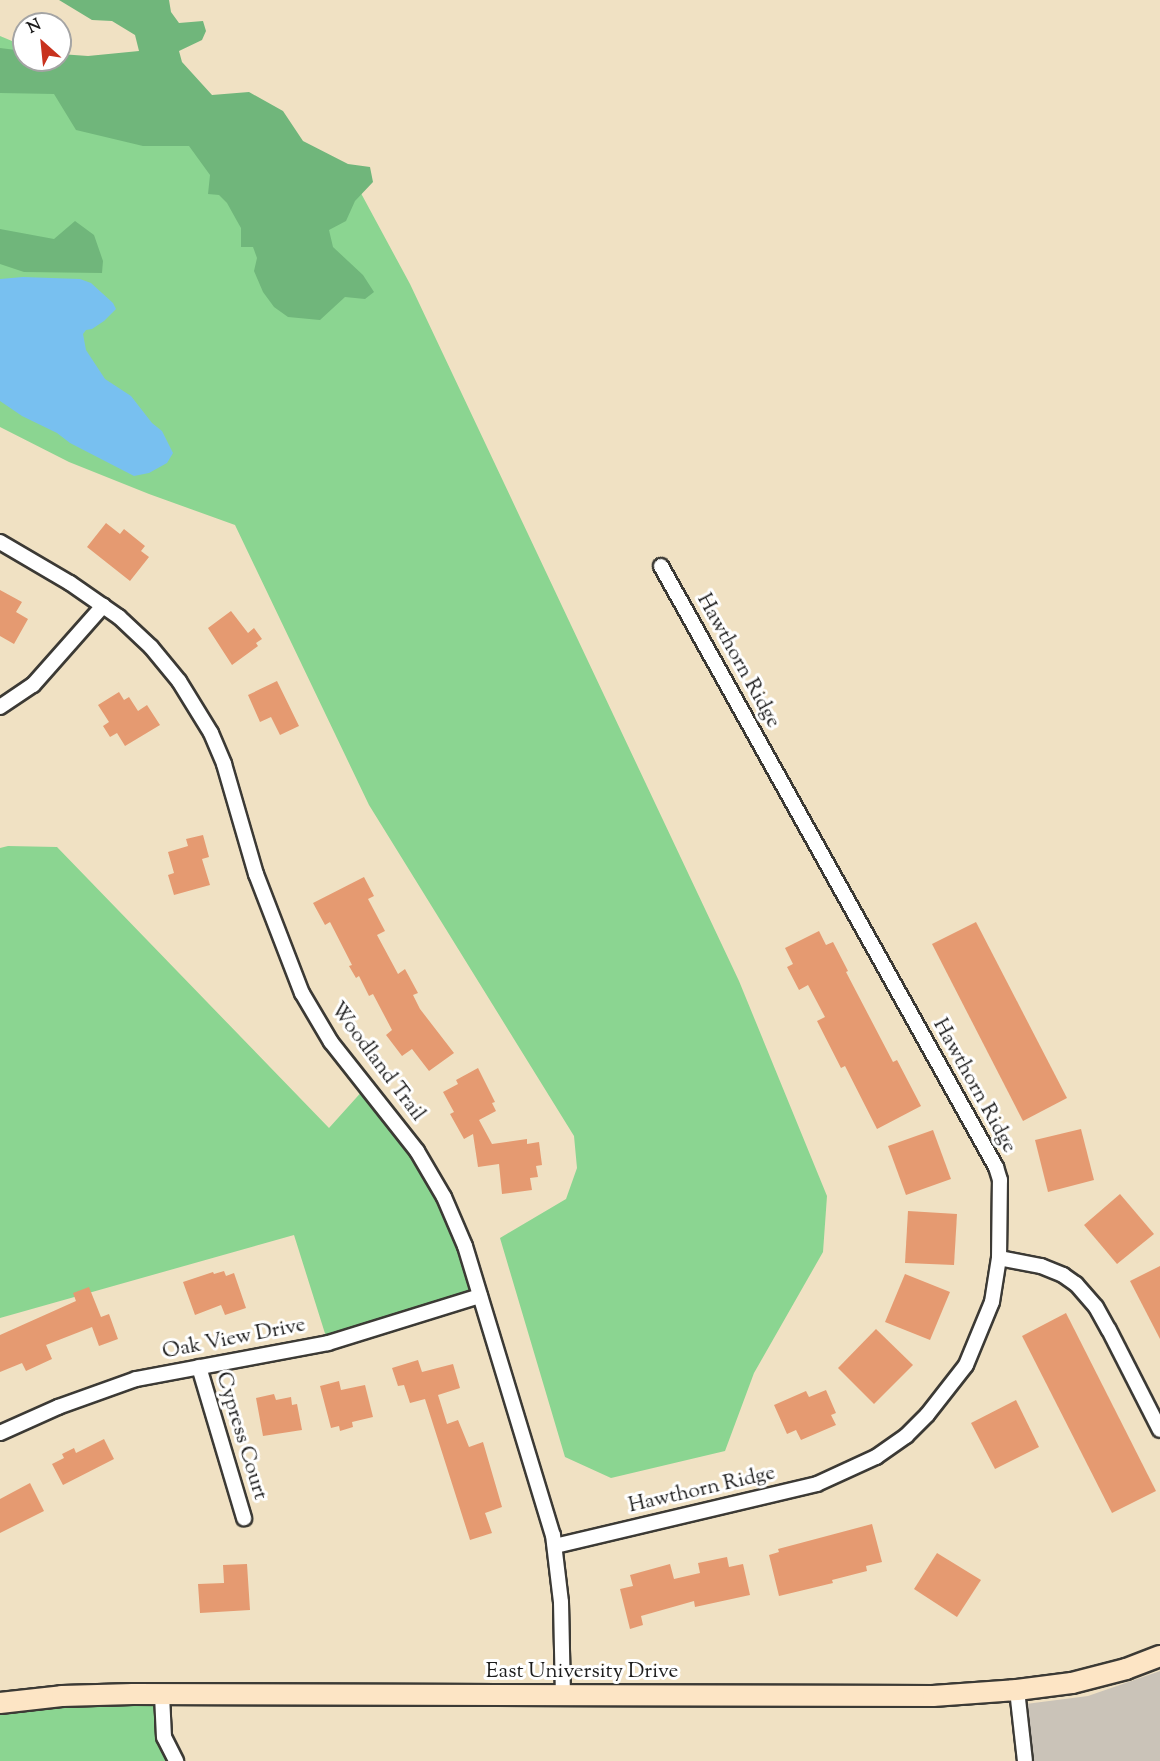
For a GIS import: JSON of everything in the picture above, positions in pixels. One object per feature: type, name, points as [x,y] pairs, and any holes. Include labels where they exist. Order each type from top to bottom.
[{"type":"main road","name":"East University Drive","points":[[0,1703],[62,1696],[162,1695],[933,1696],[1017,1690],[1099,1677],[1160,1656]]},
{"type":"street","name":"Woodland Trail","points":[[0,542],[103,606],[135,632],[166,664],[192,699],[211,733],[224,764],[259,884],[298,984],[331,1042],[365,1088],[401,1130],[431,1173],[455,1221],[480,1296],[555,1546],[561,1602],[563,1696]]},
{"type":"street","name":"Hawthorn Ridge","points":[[555,1546],[817,1484],[876,1457],[906,1436],[927,1415],[966,1365],[992,1302],[999,1258],[1000,1179],[996,1167],[661,567]]},
{"type":"street","points":[[0,707],[33,685],[103,606]]},
{"type":"street","points":[[999,1258],[1041,1266],[1063,1275],[1076,1284],[1096,1307],[1160,1430]]},
{"type":"street","name":"Oak View Drive","points":[[0,1433],[110,1387],[136,1379],[328,1343],[480,1296]]},
{"type":"street","name":"Cypress Court","points":[[199,1367],[244,1518]]},
{"type":"street","points":[[1017,1690],[1025,1761]]},
{"type":"street","points":[[162,1695],[164,1737],[176,1761]]},
{"type":"shaded area","points":[[1160,1671],[1160,1761],[1025,1761],[1018,1705],[1088,1696]]},
{"type":"green space","points":[[59,0],[169,0],[171,12],[179,23],[203,21],[206,31],[202,40],[179,51],[182,62],[212,95],[249,92],[283,111],[303,141],[348,164],[370,167],[373,182],[355,201],[346,221],[329,230],[333,247],[363,275],[374,292],[365,299],[345,297],[320,320],[288,317],[274,307],[263,292],[254,271],[257,258],[253,247],[241,247],[241,228],[227,203],[219,195],[208,194],[210,175],[189,146],[143,146],[76,130],[54,94],[0,93],[0,48],[12,50],[12,72],[72,72],[72,55],[88,56],[139,51],[135,35],[112,21],[92,20]]},
{"type":"green space","points":[[0,36],[12,41],[12,72],[56,72],[356,184],[410,284],[739,981],[827,1196],[823,1252],[754,1373],[725,1451],[611,1478],[565,1457],[500,1238],[566,1199],[577,1168],[574,1136],[369,805],[235,525],[69,462],[0,427]]},
{"type":"green space","points":[[75,221],[94,235],[103,261],[102,273],[24,272],[0,264],[0,229],[54,239]]},
{"type":"green space","points":[[8,846],[57,847],[329,1128],[365,1088],[417,1151],[480,1296],[328,1343],[294,1235],[0,1318],[0,848]]},
{"type":"green space","points":[[162,1695],[176,1761],[0,1761],[0,1703]]},
{"type":"water","points":[[23,277],[80,279],[91,283],[113,303],[116,309],[104,321],[86,330],[83,334],[86,350],[105,379],[131,396],[152,423],[162,431],[173,453],[167,463],[149,473],[134,476],[70,443],[57,433],[22,416],[0,401],[0,279]]},
{"type":"building","points":[[106,523],[120,534],[124,529],[145,546],[141,551],[149,557],[130,581],[87,547]]},
{"type":"building","points":[[0,590],[22,602],[16,612],[28,619],[14,644],[0,636]]},
{"type":"building","points":[[231,611],[248,633],[254,628],[262,639],[256,643],[258,646],[232,665],[208,628]]},
{"type":"building","points":[[277,681],[299,726],[280,735],[271,717],[260,722],[248,695]]},
{"type":"building","points":[[119,692],[124,700],[129,697],[138,711],[147,705],[160,725],[125,746],[117,733],[110,737],[103,726],[109,722],[98,705]]},
{"type":"building","points":[[203,835],[209,857],[202,859],[210,885],[174,895],[168,875],[174,873],[168,852],[188,846],[186,839]]},
{"type":"building","points":[[364,877],[374,896],[368,899],[385,931],[377,935],[398,974],[405,969],[418,993],[413,995],[420,1009],[454,1053],[429,1071],[412,1049],[402,1056],[386,1035],[392,1030],[373,994],[369,996],[359,976],[356,978],[349,966],[352,965],[330,922],[325,925],[313,903]]},
{"type":"building","points":[[976,922],[1067,1098],[1023,1121],[932,944]]},
{"type":"building","points":[[819,931],[826,945],[833,942],[893,1062],[897,1060],[921,1106],[877,1129],[845,1066],[841,1068],[817,1021],[825,1017],[808,985],[799,990],[787,967],[793,964],[785,948]]},
{"type":"building","points":[[478,1068],[495,1102],[492,1103],[496,1111],[479,1120],[492,1144],[527,1139],[527,1144],[539,1142],[542,1165],[536,1166],[538,1177],[530,1178],[532,1190],[502,1194],[499,1164],[478,1167],[473,1134],[464,1139],[450,1114],[454,1112],[443,1092],[458,1084],[456,1080]]},
{"type":"building","points":[[1081,1129],[1094,1180],[1048,1192],[1035,1140]]},
{"type":"building","points":[[933,1130],[951,1179],[906,1195],[888,1146]]},
{"type":"building","points":[[1120,1194],[1154,1234],[1117,1264],[1084,1225]]},
{"type":"building","points":[[908,1211],[957,1214],[954,1265],[905,1263]]},
{"type":"building","points":[[1160,1266],[1160,1339],[1130,1281]]},
{"type":"building","points":[[224,1271],[226,1276],[234,1273],[246,1308],[225,1315],[221,1305],[195,1315],[183,1282],[213,1272],[214,1274]]},
{"type":"building","points":[[905,1274],[950,1292],[930,1340],[885,1322]]},
{"type":"building","points":[[89,1287],[101,1317],[109,1314],[118,1339],[99,1346],[92,1327],[46,1345],[52,1359],[26,1371],[22,1363],[0,1372],[0,1335],[76,1301],[73,1293]]},
{"type":"building","points":[[1066,1313],[1156,1491],[1112,1513],[1022,1336]]},
{"type":"building","points":[[876,1329],[913,1365],[874,1404],[838,1368]]},
{"type":"building","points":[[418,1360],[422,1372],[453,1364],[460,1388],[438,1395],[447,1424],[458,1420],[469,1447],[483,1442],[502,1507],[485,1513],[492,1533],[470,1540],[425,1399],[410,1403],[404,1385],[398,1386],[392,1368]]},
{"type":"building","points":[[339,1381],[341,1390],[365,1385],[373,1417],[352,1422],[353,1427],[340,1431],[339,1426],[331,1428],[320,1386]]},
{"type":"building","points":[[826,1390],[836,1413],[831,1415],[836,1425],[801,1440],[796,1430],[787,1434],[774,1405],[806,1391],[809,1397]]},
{"type":"building","points":[[274,1394],[276,1400],[291,1397],[292,1405],[297,1404],[302,1430],[263,1436],[256,1398]]},
{"type":"building","points":[[1016,1400],[1039,1447],[995,1469],[971,1423]]},
{"type":"building","points":[[104,1439],[114,1459],[63,1485],[52,1464],[64,1458],[62,1454],[74,1448],[76,1453]]},
{"type":"building","points":[[30,1483],[44,1511],[0,1533],[0,1499]]},
{"type":"building","points":[[872,1524],[882,1562],[866,1566],[867,1571],[832,1580],[833,1583],[779,1596],[769,1555],[779,1552],[778,1549]]},
{"type":"building","points":[[937,1553],[981,1580],[957,1617],[914,1589]]},
{"type":"building","points":[[727,1557],[729,1567],[743,1564],[750,1595],[695,1607],[694,1601],[641,1616],[643,1625],[630,1629],[620,1589],[633,1586],[630,1575],[670,1564],[674,1579],[700,1573],[698,1563]]},
{"type":"building","points":[[247,1564],[250,1610],[200,1613],[198,1584],[224,1583],[223,1565]]}]
